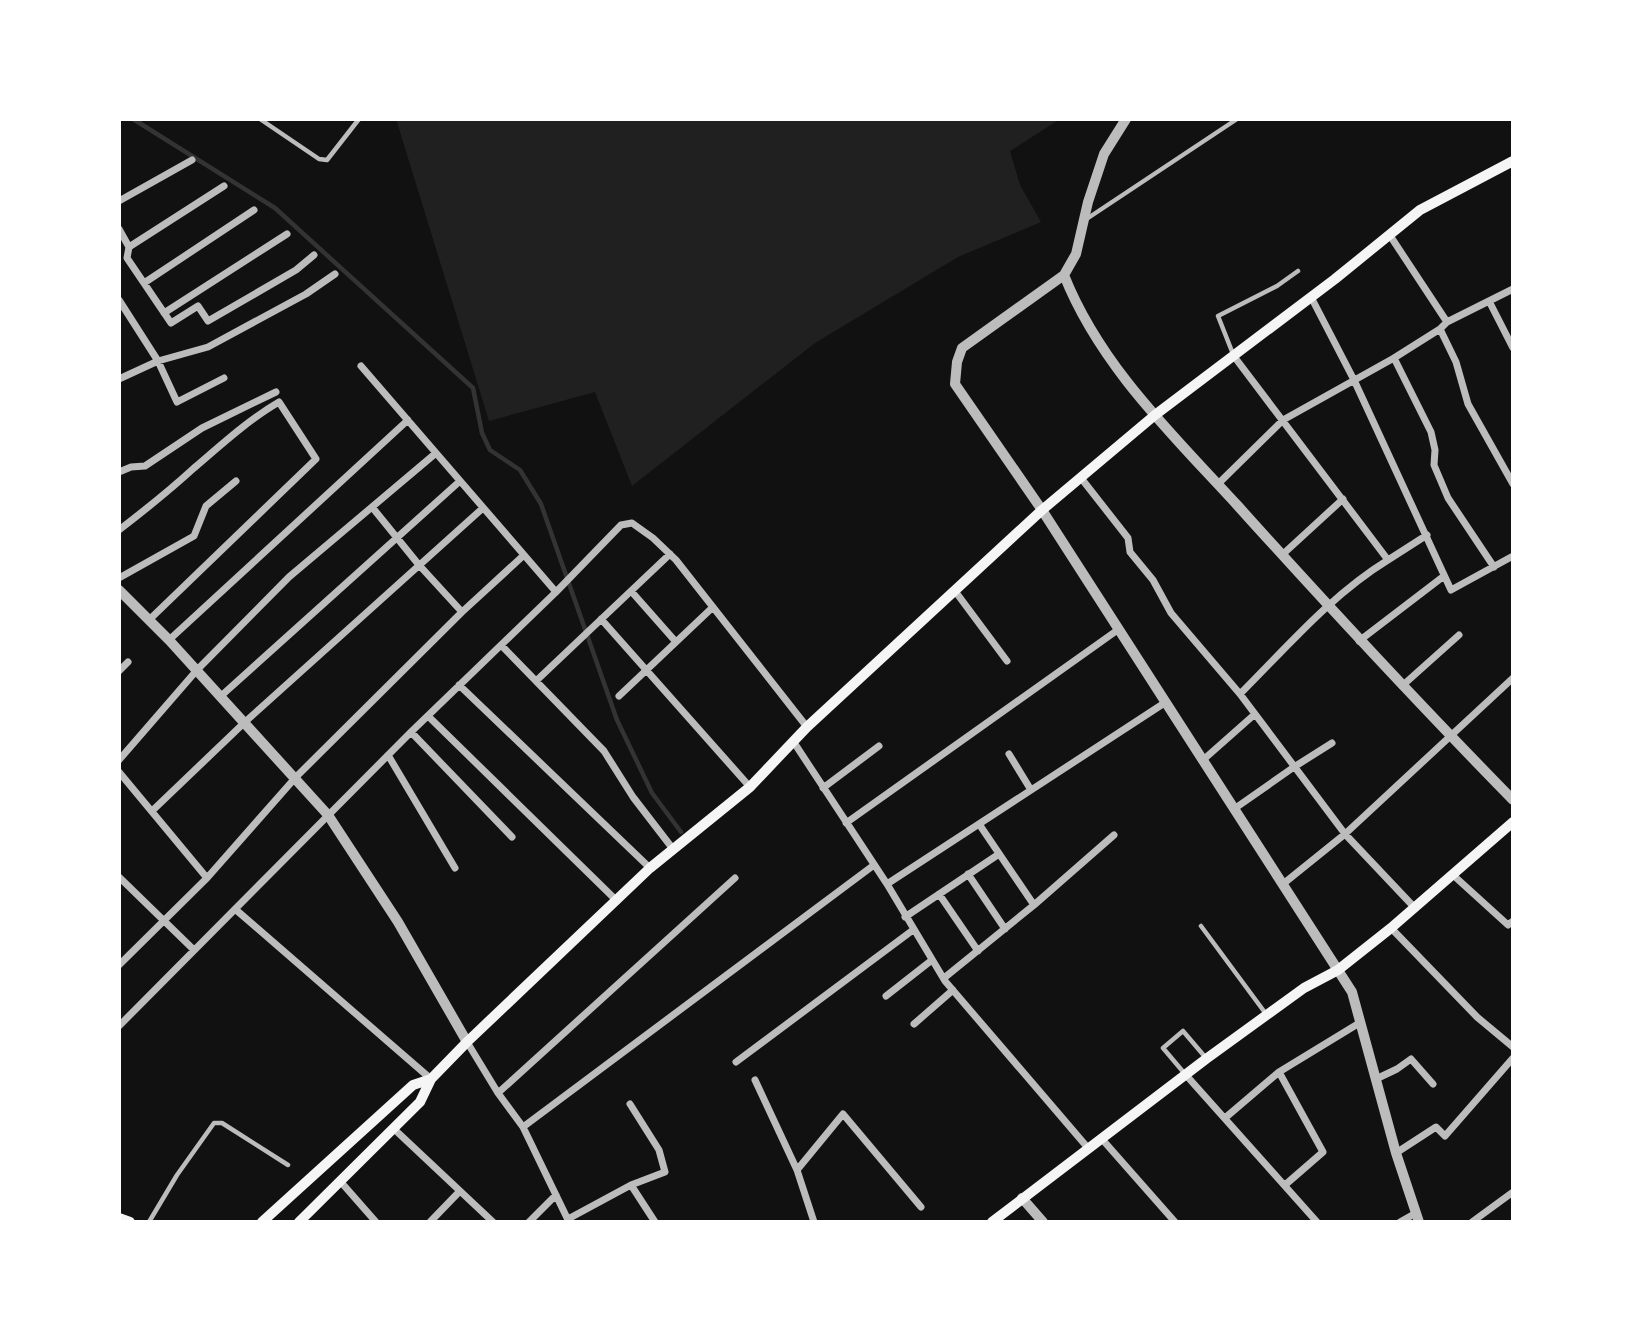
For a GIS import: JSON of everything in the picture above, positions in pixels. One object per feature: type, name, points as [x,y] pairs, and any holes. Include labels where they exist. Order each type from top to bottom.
[{"type":"main road","points":[[299,1222],[423,1098],[431,1079],[467,1042],[650,868],[750,787],[807,727],[1042,510],[1155,415],[1311,297],[1420,210],[1513,161]]},
{"type":"main road","points":[[992,1222],[1185,1074],[1304,988],[1338,970],[1391,928],[1513,822]]},
{"type":"main road","points":[[262,1222],[414,1085],[431,1079]]},
{"type":"main road","points":[[119,1218],[130,1222]]},
{"type":"street","points":[[1126,119],[1104,154],[1076,254],[1064,275],[962,348],[957,362],[955,384],[1042,510],[1352,992],[1396,1153],[1417,1218],[1400,1222]]},
{"type":"street","points":[[119,201],[192,160]]},
{"type":"street","points":[[224,186],[130,247],[127,258],[171,323],[198,306],[208,321],[296,270],[314,255]]},
{"type":"street","points":[[144,283],[254,210]]},
{"type":"street","points":[[119,229],[130,247]]},
{"type":"street","points":[[164,313],[287,234]]},
{"type":"street","points":[[1389,234],[1447,322]]},
{"type":"street","points":[[120,376],[158,361],[208,347],[306,294],[335,274]]},
{"type":"street","points":[[1064,275],[1087,326],[1155,415],[1359,641],[1513,800]]},
{"type":"street","points":[[1218,484],[1283,420],[1394,358],[1447,322],[1513,289]]},
{"type":"street","points":[[1311,297],[1354,380],[1451,590],[1513,556]]},
{"type":"street","points":[[119,300],[158,361],[177,402],[224,378]]},
{"type":"street","points":[[1489,300],[1513,348]]},
{"type":"street","points":[[1440,329],[1456,362],[1468,404],[1513,483]]},
{"type":"street","points":[[1233,355],[1388,559]]},
{"type":"street","points":[[1394,358],[1430,432],[1434,465],[1448,498],[1493,567]]},
{"type":"street","points":[[361,366],[556,592]]},
{"type":"street","points":[[119,472],[131,467],[145,466],[202,428],[276,392]]},
{"type":"street","points":[[119,530],[229,438],[279,402],[316,459],[149,620]]},
{"type":"street","points":[[169,640],[408,420]]},
{"type":"street","points":[[119,760],[197,670],[289,577],[436,453]]},
{"type":"street","points":[[1081,478],[1128,538],[1130,552],[1153,580],[1171,613],[1240,694],[1345,834],[1414,907]]},
{"type":"street","points":[[119,578],[194,536],[205,506],[236,481]]},
{"type":"street","points":[[221,696],[460,481]]},
{"type":"street","points":[[1282,555],[1343,499]]},
{"type":"street","points":[[372,507],[462,612]]},
{"type":"street","points":[[152,811],[245,722],[482,508]]},
{"type":"street","points":[[121,1020],[411,732],[564,585],[621,525],[632,523],[670,554],[807,727]]},
{"type":"street","points":[[1240,694],[1362,576],[1427,535]]},
{"type":"street","points":[[536,681],[670,554]]},
{"type":"street","points":[[119,965],[207,878],[296,777],[462,612],[524,555]]},
{"type":"street","points":[[1359,641],[1444,576]]},
{"type":"street","points":[[119,590],[197,670],[328,815],[398,922],[498,1093],[523,1127],[569,1221],[631,1185],[665,1172],[659,1150],[631,1104]]},
{"type":"street","points":[[631,591],[676,642]]},
{"type":"street","points":[[955,591],[1007,661]]},
{"type":"street","points":[[620,696],[713,607]]},
{"type":"street","points":[[601,619],[750,787]]},
{"type":"street","points":[[846,823],[1119,629]]},
{"type":"street","points":[[1402,686],[1459,635]]},
{"type":"street","points":[[502,646],[604,751],[633,797],[673,849]]},
{"type":"street","points":[[119,671],[128,662]]},
{"type":"street","points":[[1283,884],[1345,834],[1513,678]]},
{"type":"street","points":[[459,685],[650,868]]},
{"type":"street","points":[[887,884],[1166,702]]},
{"type":"street","points":[[1203,760],[1255,714]]},
{"type":"street","points":[[428,716],[617,901]]},
{"type":"street","points":[[411,732],[512,837]]},
{"type":"street","points":[[793,741],[887,884],[944,978],[1088,1148]]},
{"type":"street","points":[[1234,809],[1332,743]]},
{"type":"street","points":[[823,788],[879,746]]},
{"type":"street","points":[[1009,754],[1031,790]]},
{"type":"street","points":[[388,755],[455,868]]},
{"type":"street","points":[[119,772],[207,878]]},
{"type":"street","points":[[979,824],[1034,905]]},
{"type":"street","points":[[944,978],[1114,835]]},
{"type":"street","points":[[905,917],[999,854]]},
{"type":"street","points":[[523,1127],[874,865]]},
{"type":"street","points":[[968,874],[1005,929]]},
{"type":"street","points":[[1453,875],[1508,925],[1513,921]]},
{"type":"street","points":[[119,877],[194,950]]},
{"type":"street","points":[[498,1093],[735,878]]},
{"type":"street","points":[[939,894],[978,951]]},
{"type":"street","points":[[235,909],[431,1079]]},
{"type":"street","points":[[1391,928],[1476,1017],[1513,1047]]},
{"type":"street","points":[[736,1062],[913,930]]},
{"type":"street","points":[[886,996],[932,960]]},
{"type":"street","points":[[914,1024],[953,990]]},
{"type":"street","points":[[1225,1118],[1279,1072],[1361,1021]]},
{"type":"street","points":[[1396,1153],[1436,1127],[1445,1136],[1513,1058]]},
{"type":"street","points":[[1376,1079],[1411,1059],[1433,1084]]},
{"type":"street","points":[[1279,1072],[1324,1152],[1285,1185]]},
{"type":"street","points":[[1185,1074],[1317,1222]]},
{"type":"street","points":[[755,1080],[797,1170],[814,1222]]},
{"type":"street","points":[[797,1170],[843,1114],[921,1207]]},
{"type":"street","points":[[393,1128],[493,1222]]},
{"type":"street","points":[[1101,1138],[1175,1222]]},
{"type":"street","points":[[340,1181],[376,1222]]},
{"type":"street","points":[[631,1185],[655,1222]]},
{"type":"street","points":[[1472,1222],[1513,1192]]},
{"type":"street","points":[[430,1222],[458,1193]]},
{"type":"street","points":[[529,1222],[556,1195]]},
{"type":"street","points":[[1022,1198],[1043,1222]]},
{"type":"lane","points":[[260,119],[319,159],[327,160],[359,119]]},
{"type":"lane","points":[[1084,220],[1237,119]]},
{"type":"lane","points":[[1233,355],[1218,316],[1277,286],[1298,271]]},
{"type":"lane","points":[[1201,926],[1267,1015]]},
{"type":"lane","points":[[1185,1074],[1163,1048],[1183,1031],[1206,1059]]},
{"type":"lane","points":[[149,1222],[177,1175],[214,1124],[222,1123],[288,1165]]},
{"type":"shaded area","points":[[396,119],[1060,119],[1010,151],[1020,185],[1041,222],[958,257],[815,343],[632,486],[595,392],[489,421]]},
{"type":"waterway","points":[[133,119],[275,208],[473,388],[482,433],[490,450],[520,470],[541,504],[617,720],[652,793],[681,832]]}]
